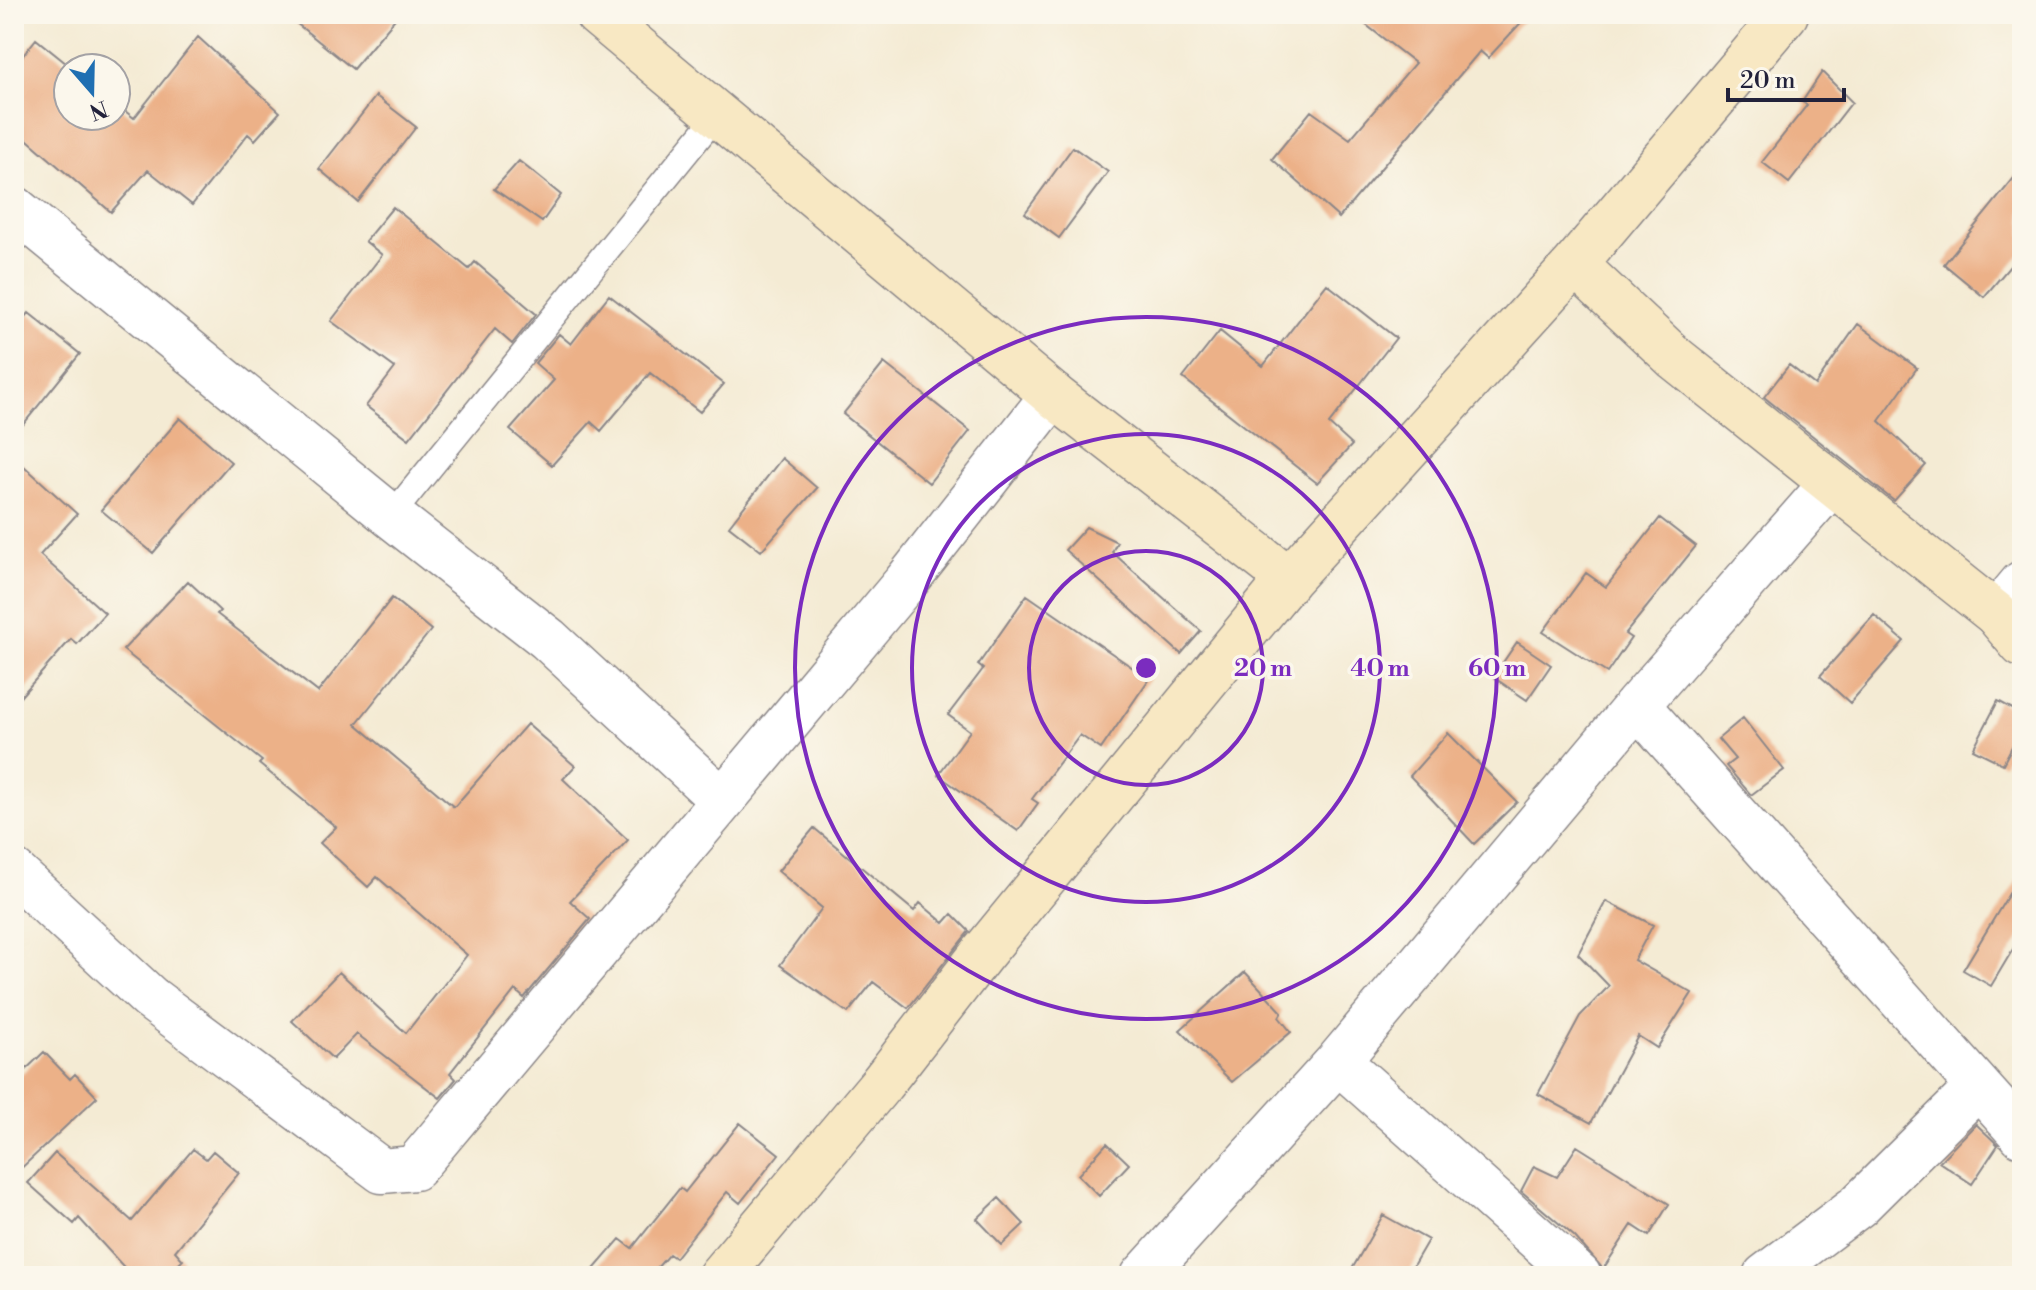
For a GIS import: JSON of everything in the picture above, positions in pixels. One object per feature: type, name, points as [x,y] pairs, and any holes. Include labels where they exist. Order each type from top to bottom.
[{"type":"street","points":[[597,14],[1053,395],[1289,579]]},
{"type":"street","points":[[720,1276],[882,1083],[992,942],[1289,579],[1575,264],[1786,14]]},
{"type":"street","points":[[14,208],[391,516],[548,639],[720,798]]},
{"type":"street","points":[[1575,264],[1675,358],[1831,484],[2013,614]]},
{"type":"street","points":[[14,872],[150,998],[382,1171],[414,1168],[720,798],[905,583],[1053,395]]},
{"type":"street","points":[[1143,1276],[1338,1061],[1637,705],[1831,484]]},
{"type":"street","points":[[1637,705],[2022,1135]]},
{"type":"street","points":[[1338,1061],[1579,1276]]},
{"type":"street","points":[[1765,1276],[1858,1206],[1978,1087]]},
{"type":"lane","points":[[391,516],[718,114]]},
{"type":"building","points":[[285,14],[399,14],[353,69]]},
{"type":"building","points":[[1352,14],[1529,14],[1488,58],[1480,51],[1339,218],[1272,159],[1311,111],[1350,139],[1415,63]]},
{"type":"building","points":[[198,37],[280,112],[255,140],[248,134],[192,205],[148,170],[111,212],[14,128],[14,67],[36,39],[52,52],[52,132],[132,132],[132,116],[134,118]]},
{"type":"building","points":[[1822,72],[1852,102],[1789,183],[1762,162],[1807,105],[1802,102]]},
{"type":"building","points":[[376,96],[416,127],[358,202],[319,169]]},
{"type":"building","points":[[1073,147],[1108,172],[1059,238],[1025,213]]},
{"type":"building","points":[[519,161],[561,195],[542,222],[494,189]]},
{"type":"building","points":[[2022,168],[2022,252],[1984,297],[1944,264]]},
{"type":"building","points":[[393,207],[469,269],[475,262],[536,314],[512,344],[495,329],[409,439],[366,406],[395,368],[331,321],[382,255],[365,241]]},
{"type":"building","points":[[1327,284],[1396,338],[1329,424],[1352,445],[1317,483],[1183,378],[1220,331],[1263,366]]},
{"type":"building","points":[[609,295],[724,384],[700,412],[650,373],[601,431],[591,422],[552,465],[510,430],[554,380],[535,363],[559,334],[571,344]]},
{"type":"building","points":[[29,313],[80,354],[14,436],[14,331]]},
{"type":"building","points":[[1858,324],[1917,368],[1879,421],[1926,465],[1894,501],[1764,397],[1789,365],[1815,385]]},
{"type":"building","points":[[884,363],[970,431],[929,483],[843,414]]},
{"type":"building","points":[[180,418],[231,462],[153,553],[101,510]]},
{"type":"building","points":[[14,457],[77,514],[40,555],[105,613],[77,644],[71,639],[14,704]]},
{"type":"building","points":[[782,458],[817,488],[761,551],[729,526]]},
{"type":"building","points":[[1660,518],[1696,546],[1625,634],[1631,638],[1607,673],[1543,632],[1586,573],[1606,587]]},
{"type":"building","points":[[1086,527],[1117,542],[1112,552],[1201,631],[1181,654],[1065,550]]},
{"type":"building","points":[[188,581],[220,611],[217,614],[318,692],[392,598],[431,630],[356,724],[454,807],[527,724],[575,766],[563,779],[628,840],[570,901],[590,919],[524,998],[515,990],[450,1073],[456,1079],[440,1098],[357,1034],[333,1059],[292,1021],[339,972],[406,1033],[467,955],[377,877],[368,887],[320,843],[336,827],[259,764],[262,761],[123,650]]},
{"type":"building","points":[[1027,595],[1149,679],[1101,749],[1080,735],[1032,799],[1038,803],[1018,831],[938,775],[970,731],[948,715],[983,669],[978,665]]},
{"type":"building","points":[[1874,615],[1904,641],[1850,703],[1820,676]]},
{"type":"building","points":[[1517,642],[1551,665],[1527,700],[1493,677]]},
{"type":"building","points":[[1998,701],[2022,714],[2022,727],[2003,764],[1973,749]]},
{"type":"building","points":[[1743,718],[1784,770],[1751,795],[1726,766],[1735,759],[1718,739]]},
{"type":"building","points":[[1448,733],[1517,802],[1474,844],[1410,776]]},
{"type":"building","points":[[814,828],[914,911],[920,903],[944,923],[952,914],[969,931],[908,1008],[873,982],[848,1013],[780,965],[822,908],[778,871]]},
{"type":"building","points":[[2022,872],[2022,934],[1991,986],[1963,970]]},
{"type":"building","points":[[1606,901],[1653,925],[1634,960],[1692,993],[1657,1048],[1638,1036],[1591,1123],[1538,1094],[1580,1016],[1609,986],[1578,954]]},
{"type":"building","points":[[1245,972],[1282,1012],[1279,1017],[1291,1032],[1232,1082],[1180,1030]]},
{"type":"building","points":[[44,1052],[70,1079],[75,1074],[97,1097],[14,1175],[14,1081]]},
{"type":"building","points":[[740,1123],[779,1154],[740,1203],[727,1192],[675,1258],[669,1254],[656,1269],[664,1276],[588,1276],[620,1239],[632,1248],[680,1188],[685,1192]]},
{"type":"building","points":[[1976,1124],[1998,1145],[1972,1184],[1939,1162]]},
{"type":"building","points":[[1107,1143],[1129,1164],[1099,1196],[1078,1175]]},
{"type":"building","points":[[1577,1146],[1669,1204],[1649,1236],[1632,1225],[1603,1269],[1575,1237],[1521,1191],[1534,1166],[1557,1177]]},
{"type":"building","points":[[193,1149],[206,1159],[213,1151],[239,1173],[175,1251],[183,1260],[167,1276],[132,1276],[79,1218],[74,1224],[28,1183],[55,1153],[132,1221]]},
{"type":"building","points":[[999,1198],[1024,1224],[1002,1245],[977,1219]]},
{"type":"building","points":[[1383,1215],[1428,1240],[1407,1276],[1348,1276]]}]
